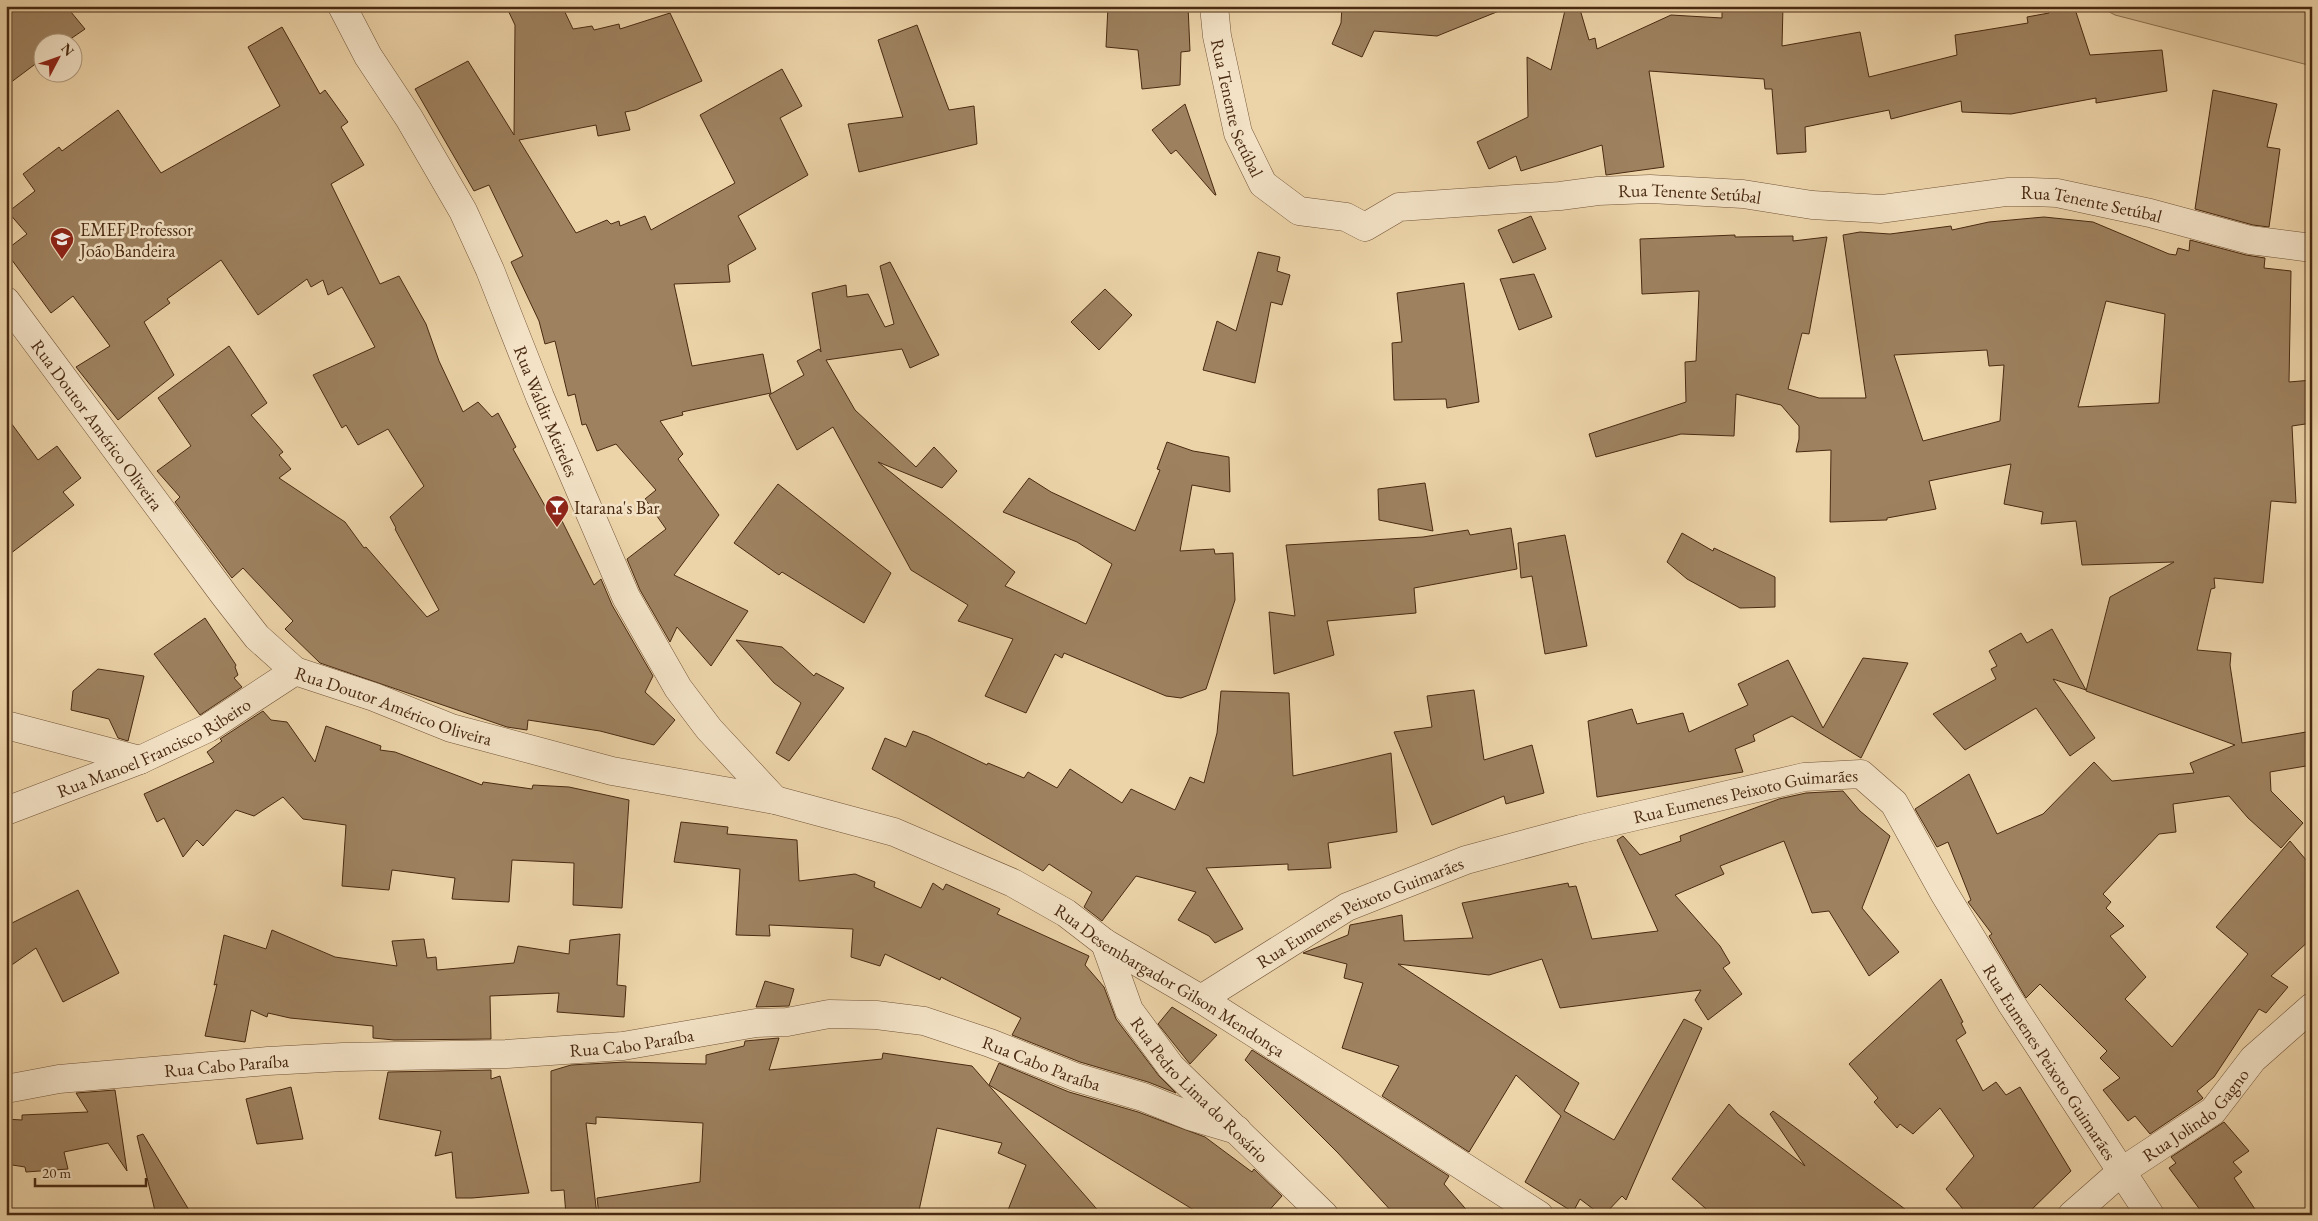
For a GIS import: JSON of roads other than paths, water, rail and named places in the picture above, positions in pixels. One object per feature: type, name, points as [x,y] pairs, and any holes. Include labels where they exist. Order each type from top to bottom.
[{"type":"street","name":"Rua Waldir Meireles","points":[[342,6],[368,56],[409,118],[463,211],[490,270],[540,397],[626,597],[678,688],[709,729],[775,800]]},
{"type":"street","name":"Rua Tenente Setúbal","points":[[1214,6],[1217,36],[1238,133],[1263,184],[1299,211],[1346,217],[1364,227],[1399,207],[1560,196],[1598,191],[1650,189],[1743,194],[1812,206],[1881,209],[2006,192],[2031,192],[2056,194],[2150,213],[2250,240],[2312,248]]},
{"type":"street","name":"Rua Doutor Américo Oliveira","points":[[6,301],[224,596],[257,637],[295,671],[374,697],[451,728],[583,764],[612,771],[775,800]]},
{"type":"street","name":"Rua Manoel Francisco Ribeiro","points":[[6,811],[140,760],[208,728],[295,671]]},
{"type":"street","points":[[6,725],[140,760]]},
{"type":"street","name":"Rua Eumenes Peixoto Guimarães","points":[[1201,999],[1347,907],[1466,860],[1581,829],[1796,779],[1861,774],[1894,803],[1944,893],[2011,1003],[2150,1215]]},
{"type":"street","name":"Rua Desembargador Gilson Mendonça","points":[[775,800],[894,832],[1012,882],[1066,913],[1104,943],[1201,999],[1539,1215]]},
{"type":"street","name":"Rua Pedro Lima do Rosário","points":[[1104,943],[1129,1010],[1171,1067],[1324,1215]]},
{"type":"street","name":"Rua Jolindo Gagno","points":[[2072,1215],[2122,1171],[2213,1111],[2253,1058],[2312,1007]]},
{"type":"street","name":"Rua Cabo Paraíba","points":[[6,1089],[59,1079],[268,1061],[343,1057],[506,1054],[623,1046],[756,1023],[787,1022],[829,1014],[876,1015],[924,1021],[990,1043],[1075,1077],[1237,1130]]},
{"type":"place","name":"EMEF Professor João Bandeira","points":[[62,260]]},
{"type":"place","name":"Itarana's Bar","points":[[557,528]]}]
